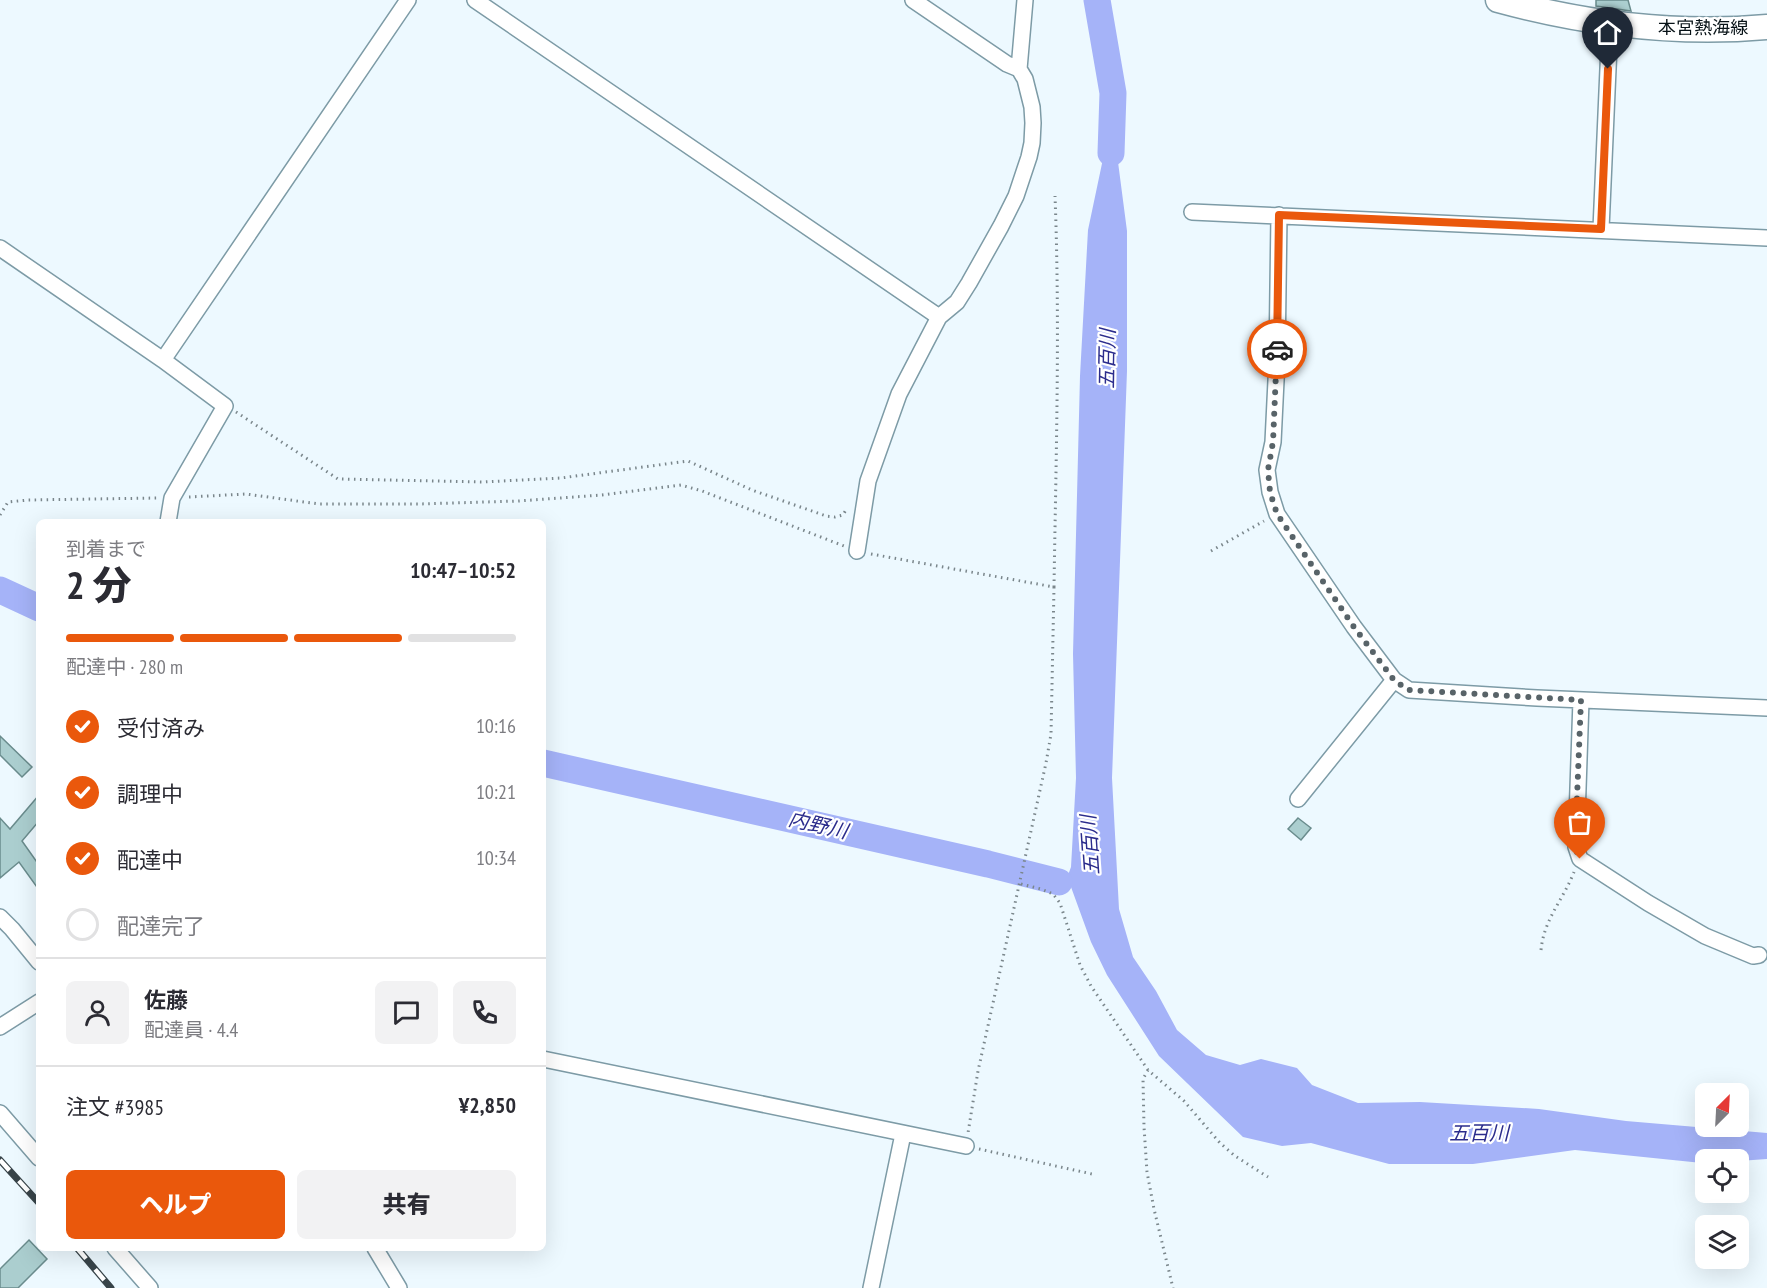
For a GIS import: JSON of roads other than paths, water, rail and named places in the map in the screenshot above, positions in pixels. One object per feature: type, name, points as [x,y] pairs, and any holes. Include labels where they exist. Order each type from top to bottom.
[{"type":"main road","name":"本宮熱海線","points":[[1498,0],[1540,12],[1650,28],[1728,30],[1767,27]]},
{"type":"street","points":[[162,360],[408,0]]},
{"type":"street","points":[[475,0],[939,317]]},
{"type":"street","points":[[914,0],[1007,64],[1019,69]]},
{"type":"street","points":[[857,551],[868,481],[899,394],[939,317],[957,302],[1001,226],[1016,196],[1029,157],[1033,133],[1032,107],[1025,80],[1019,69],[1024,0]]},
{"type":"street","points":[[1601,229],[1610,23]]},
{"type":"street","points":[[1192,212],[1767,237]]},
{"type":"street","points":[[1279,215],[1277,360],[1273,442],[1268,470],[1270,492],[1277,514],[1354,627],[1394,680],[1408,690],[1767,708]]},
{"type":"street","points":[[0,248],[225,406],[172,498],[168,519]]},
{"type":"street","points":[[1298,799],[1394,680]]},
{"type":"street","points":[[1581,700],[1575,847],[1580,859],[1705,936],[1753,956],[1759,955]]},
{"type":"street","points":[[0,917],[36,958]]},
{"type":"street","points":[[0,1027],[36,1004]]},
{"type":"street","points":[[546,1060],[966,1146]]},
{"type":"street","points":[[0,1113],[36,1155]]},
{"type":"street","points":[[871,1288],[903,1134]]},
{"type":"street","points":[[118,1251],[150,1288]]},
{"type":"street","points":[[377,1251],[399,1288]]},
{"type":"water","points":[[1112,116],[1127,231],[1127,371],[1112,778],[1119,909],[1133,957],[1156,991],[1177,1030],[1206,1055],[1240,1065],[1261,1059],[1297,1068],[1312,1085],[1358,1103],[1420,1102],[1539,1109],[1626,1121],[1695,1127],[1695,1137],[1749,1137],[1749,1131],[1767,1133],[1767,1159],[1749,1160],[1749,1149],[1695,1149],[1695,1162],[1575,1150],[1473,1164],[1389,1164],[1311,1143],[1282,1146],[1243,1137],[1159,1056],[1107,975],[1091,942],[1071,887],[1024,875],[1025,871],[1067,878],[1071,867],[1076,778],[1073,654],[1080,376],[1088,230]]},
{"type":"waterway","name":"五百川","points":[[1097,0],[1113,93],[1111,153]]},
{"type":"waterway","name":"内野川","points":[[0,590],[36,607]]},
{"type":"waterway","name":"内野川","points":[[546,764],[1059,882]]},
{"type":"railway","points":[[0,1160],[36,1200]]},
{"type":"railway","points":[[80,1251],[111,1288]]}]
